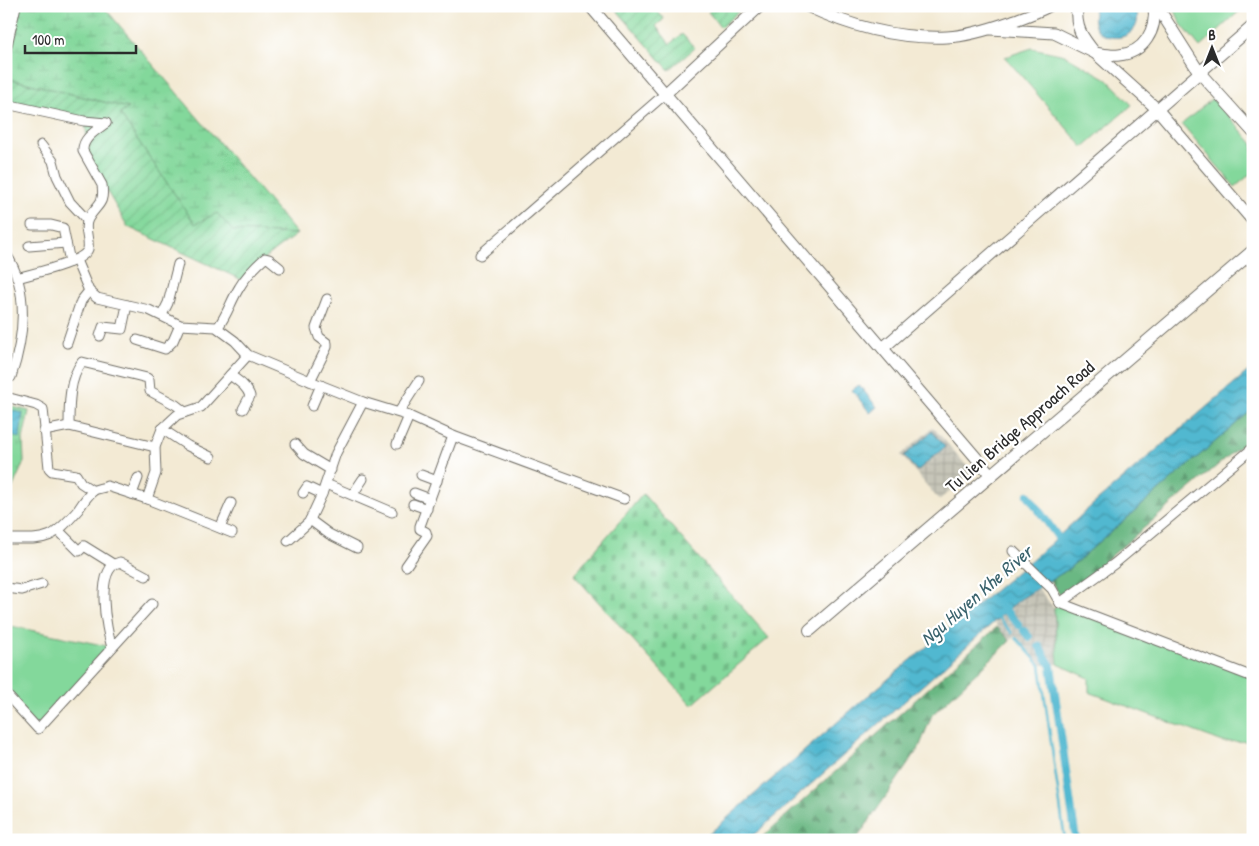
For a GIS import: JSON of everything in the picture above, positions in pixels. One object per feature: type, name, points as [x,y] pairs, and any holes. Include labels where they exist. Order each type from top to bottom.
[{"type":"main road","name":"Tu Lien Bridge Approach Road","points":[[810,630],[1253,252]]},
{"type":"street","points":[[6,50],[16,6]]},
{"type":"street","points":[[480,255],[665,94],[760,6]]},
{"type":"street","points":[[807,6],[860,28],[901,36],[948,37],[992,29],[1039,12],[1049,6]]},
{"type":"street","points":[[1077,6],[1076,18],[1079,31],[1095,53],[1157,109],[1253,221]]},
{"type":"street","points":[[992,29],[1054,33],[1095,53],[1119,55],[1131,52],[1141,46],[1149,37],[1154,26],[1156,6]]},
{"type":"street","points":[[1156,6],[1199,72],[1253,132]]},
{"type":"street","points":[[591,7],[992,475]]},
{"type":"street","points":[[883,348],[1253,26]]},
{"type":"street","points":[[6,104],[84,121],[106,122],[87,139],[83,146],[83,151],[102,185],[103,191],[100,205],[86,224],[88,250],[73,261],[17,278]]},
{"type":"street","points":[[84,121],[87,139]]},
{"type":"street","points":[[41,145],[53,161],[57,176],[70,202],[88,220]]},
{"type":"street","points":[[6,180],[6,192]]},
{"type":"street","points":[[32,225],[51,225],[63,228],[73,261],[89,291],[97,298],[148,310],[180,325],[218,327],[248,355],[363,402],[399,412],[453,436],[624,499]]},
{"type":"street","points":[[29,246],[66,243]]},
{"type":"street","points":[[6,254],[17,278],[24,317],[19,354],[11,377],[6,379]]},
{"type":"street","points":[[218,327],[227,315],[239,288],[260,262],[265,258],[269,259],[280,268]]},
{"type":"street","points":[[162,316],[168,303],[178,264]]},
{"type":"street","points":[[67,343],[81,301],[89,291]]},
{"type":"street","points":[[310,381],[327,347],[327,343],[319,337],[316,328],[327,299]]},
{"type":"street","points":[[100,336],[103,327],[122,329],[127,305]]},
{"type":"street","points":[[137,340],[166,349],[173,341],[180,325]]},
{"type":"street","points":[[147,499],[156,473],[155,447],[162,429],[177,415],[201,407],[248,355]]},
{"type":"street","points":[[69,426],[71,390],[76,370],[82,362],[147,378],[150,391],[185,412]]},
{"type":"street","points":[[230,375],[249,392],[250,396],[243,409]]},
{"type":"street","points":[[399,412],[419,381]]},
{"type":"street","points":[[312,406],[321,385]]},
{"type":"street","points":[[6,398],[40,406],[45,414],[44,431],[50,470],[76,475],[82,483],[93,491]]},
{"type":"street","points":[[288,541],[310,520],[326,484],[336,453],[363,402]]},
{"type":"street","points":[[398,444],[409,416]]},
{"type":"street","points":[[44,431],[69,426],[155,447]]},
{"type":"street","points":[[162,429],[188,446],[211,457]]},
{"type":"street","points":[[406,566],[427,536],[426,532],[420,528],[453,436]]},
{"type":"street","points":[[295,444],[304,454],[331,470]]},
{"type":"street","points":[[1060,603],[1114,564],[1253,448]]},
{"type":"street","points":[[421,475],[436,480]]},
{"type":"street","points":[[132,494],[138,478]]},
{"type":"street","points":[[353,494],[363,478]]},
{"type":"street","points":[[326,484],[392,512]]},
{"type":"street","points":[[6,539],[47,538],[58,530],[93,491],[101,490],[107,486],[147,499],[232,533]]},
{"type":"street","points":[[303,493],[306,487],[310,487],[322,494]]},
{"type":"street","points":[[414,493],[430,498]]},
{"type":"street","points":[[220,528],[231,503]]},
{"type":"street","points":[[413,504],[427,509]]},
{"type":"street","points":[[310,520],[329,534],[357,548]]},
{"type":"street","points":[[58,530],[79,552],[84,546],[113,564]]},
{"type":"street","points":[[1013,551],[1052,589],[1060,603],[1253,677]]},
{"type":"street","points":[[112,647],[105,617],[104,598],[109,570],[113,564],[123,562],[146,576]]},
{"type":"street","points":[[6,588],[22,590],[42,584]]},
{"type":"street","points":[[6,694],[38,729],[152,604]]},
{"type":"shaded area","points":[[933,427],[972,472],[939,500],[901,455]]},
{"type":"shaded area","points":[[1038,588],[1054,608],[1058,664],[1040,665],[1015,636],[1010,641],[997,627],[995,621],[1019,600]]},
{"type":"green space","points":[[16,6],[103,6],[297,234],[233,231],[195,225],[120,114],[128,108],[6,78],[6,49]]},
{"type":"green space","points":[[613,6],[653,6],[664,19],[656,26],[670,44],[682,34],[695,48],[669,70]]},
{"type":"green space","points":[[714,6],[745,6],[721,27],[708,12]]},
{"type":"green space","points":[[1173,6],[1245,6],[1200,47],[1181,24]]},
{"type":"green space","points":[[1032,48],[1065,55],[1107,79],[1132,105],[1083,147],[1005,57]]},
{"type":"green space","points":[[6,78],[128,108],[120,114],[195,224],[217,213],[233,231],[297,234],[265,258],[244,281],[128,227],[83,151],[87,139],[85,121],[6,103]]},
{"type":"green space","points":[[1213,98],[1253,144],[1253,172],[1235,187],[1182,124]]},
{"type":"green space","points":[[6,405],[29,411],[23,439],[24,462],[10,493],[10,539],[6,539]]},
{"type":"green space","points":[[1253,409],[1253,435],[1062,598],[1050,580],[1067,570]]},
{"type":"green space","points":[[643,494],[769,638],[692,705],[574,575]]},
{"type":"green space","points":[[1060,603],[1253,677],[1253,741],[1223,742],[1089,692],[1089,678],[1058,664],[1054,608]]},
{"type":"green space","points":[[6,625],[112,647],[38,729],[6,694]]},
{"type":"green space","points":[[997,627],[1010,641],[932,715],[919,748],[856,840],[759,840]]},
{"type":"water","points":[[1096,6],[1135,6],[1138,20],[1134,30],[1126,36],[1116,38],[1105,36],[1097,30],[1093,20]]},
{"type":"water","name":"Ngu Huyen Khe River","points":[[1253,367],[1253,409],[1067,570],[1019,600],[748,840],[702,840],[857,705],[1049,545],[1090,507]]},
{"type":"water","points":[[859,385],[877,407],[870,413],[852,390]]},
{"type":"water","points":[[6,409],[23,413],[20,438],[6,435]]},
{"type":"water","points":[[932,431],[945,447],[917,471],[904,456]]},
{"type":"waterway","points":[[1028,495],[1062,543]]},
{"type":"waterway","points":[[1000,605],[1019,625]]},
{"type":"waterway","points":[[997,616],[1012,633]]},
{"type":"waterway","points":[[1024,631],[1029,637]]},
{"type":"waterway","points":[[1016,638],[1040,665],[1065,840]]},
{"type":"waterway","points":[[1039,646],[1051,666],[1076,840]]}]
